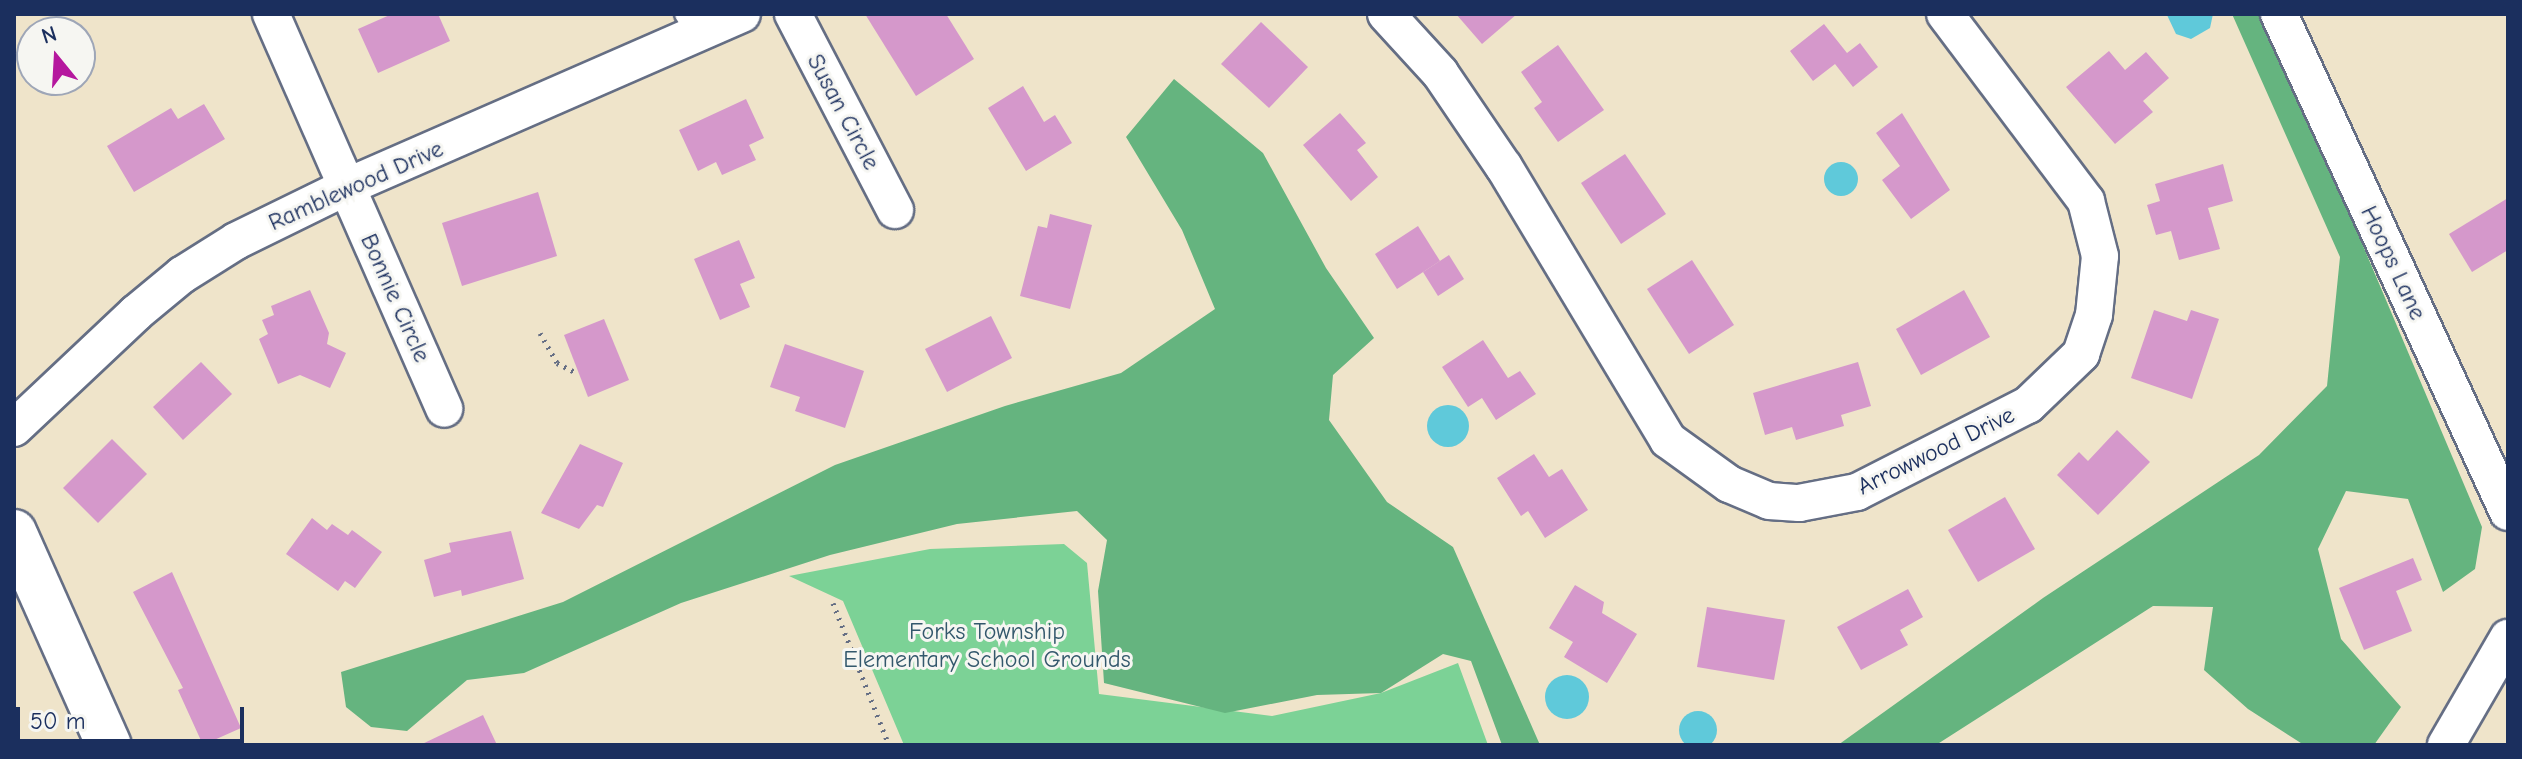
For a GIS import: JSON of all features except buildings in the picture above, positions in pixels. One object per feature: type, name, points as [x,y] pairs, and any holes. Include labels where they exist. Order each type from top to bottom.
[{"type":"street","name":"Bonnie Circle","points":[[271,14],[444,409]]},
{"type":"street","name":"Ramblewood Drive","points":[[14,428],[73,368],[182,275],[346,187],[691,24],[742,14]]},
{"type":"street","name":"Susan Circle","points":[[793,14],[895,210]]},
{"type":"street","name":"Arrowwood Drive","points":[[1386,14],[1440,73],[1504,167],[1668,440],[1729,484],[1769,501],[1799,503],[1857,492],[2028,405],[2081,354],[2094,315],[2100,256],[2086,201],[1945,14]]},
{"type":"street","name":"Hoops Lane","points":[[2279,14],[2508,512]]},
{"type":"street","points":[[14,532],[109,745]]},
{"type":"street","points":[[2446,745],[2508,638]]},
{"type":"path","points":[[540,333],[557,363],[575,372]]},
{"type":"path","points":[[833,603],[889,745]]},
{"type":"green space","points":[[2232,14],[2265,14],[2482,527],[2475,569],[2443,592],[2408,499],[2346,491],[2318,549],[2341,639],[2401,707],[2374,745],[2304,745],[2248,709],[2204,670],[2213,607],[2153,606],[1936,745],[1838,745],[2043,598],[2259,455],[2327,386],[2340,257]]},
{"type":"green space","points":[[1174,79],[1263,153],[1326,268],[1374,338],[1333,375],[1329,420],[1387,502],[1453,547],[1540,745],[1502,745],[1471,661],[1443,654],[1381,693],[1317,695],[1225,713],[1104,683],[1098,591],[1107,540],[1077,511],[957,524],[830,555],[681,603],[524,673],[467,680],[407,731],[371,727],[346,707],[341,672],[563,602],[835,465],[1005,406],[1121,373],[1215,309],[1182,230],[1126,137]]},
{"type":"green space","name":"Forks Township Elementary School Grounds","points":[[1064,544],[1087,563],[1099,694],[1272,716],[1381,693],[1458,663],[1488,745],[904,745],[843,601],[789,576],[930,549]]},
{"type":"water","points":[[2213,14],[2210,28],[2191,39],[2176,34],[2167,15]]},
{"type":"water","points":[[1841,162],[1853,167],[1858,179],[1853,191],[1841,196],[1829,191],[1824,179],[1829,167]]},
{"type":"water","points":[[1448,405],[1463,411],[1469,426],[1463,441],[1448,447],[1433,441],[1427,426],[1433,411]]},
{"type":"water","points":[[1567,675],[1583,681],[1589,697],[1583,713],[1567,719],[1551,713],[1545,697],[1551,681]]},
{"type":"water","points":[[1698,711],[1711,717],[1717,730],[1711,743],[1698,749],[1685,743],[1679,730],[1685,717]]}]
